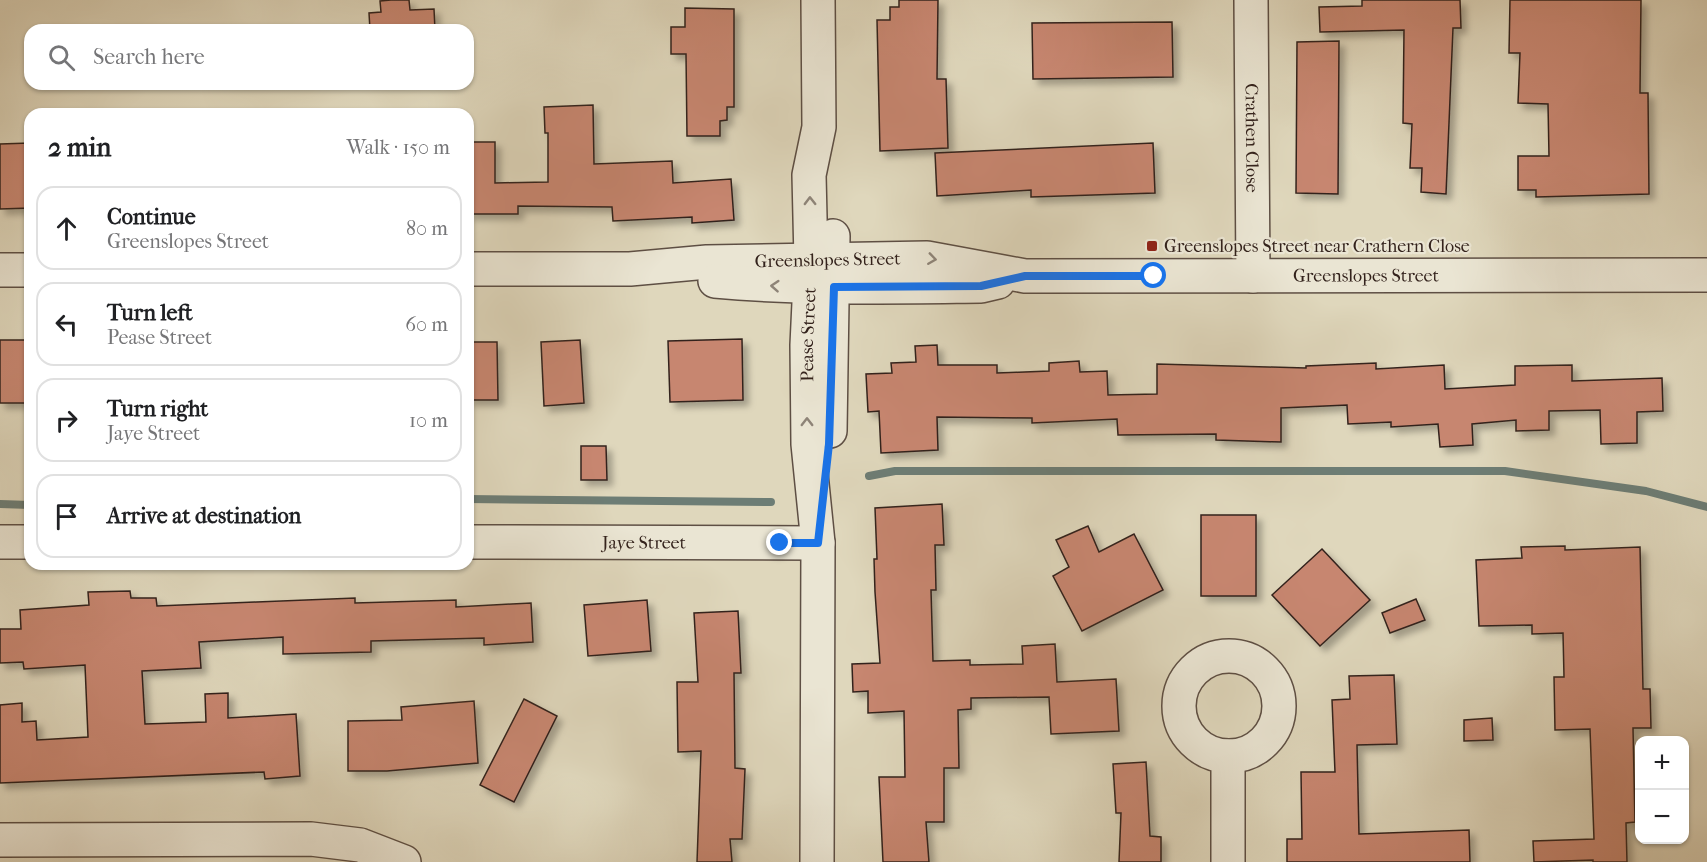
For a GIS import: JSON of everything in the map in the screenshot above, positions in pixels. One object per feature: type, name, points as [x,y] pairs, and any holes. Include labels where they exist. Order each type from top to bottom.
[{"type":"street","name":"Pease Street","points":[[817,862],[818,543],[807,444],[832,175],[819,127],[818,0]]},
{"type":"street","name":"Crathen Close","points":[[1251,0],[1253,276]]},
{"type":"street","name":"Greenslopes Street","points":[[474,269],[630,269],[707,262],[981,286],[1025,276],[1707,275]]},
{"type":"street","points":[[0,270],[24,270]]},
{"type":"street","points":[[0,542],[24,542]]},
{"type":"street","name":"Jaye Street","points":[[474,543],[818,543]]},
{"type":"street","points":[[1228,756],[1228,862]]},
{"type":"street","points":[[0,840],[311,839],[360,845],[404,862]]},
{"type":"building","points":[[409,0],[410,10],[434,9],[435,24],[370,24],[369,13],[381,12],[380,1]]},
{"type":"building","points":[[899,0],[938,0],[937,79],[946,79],[948,148],[880,151],[877,20],[890,20],[890,7],[899,7]]},
{"type":"building","points":[[1362,0],[1460,0],[1461,28],[1453,28],[1446,194],[1421,192],[1422,168],[1410,168],[1412,124],[1403,123],[1404,30],[1320,32],[1319,7],[1362,6]]},
{"type":"building","points":[[1510,0],[1641,0],[1640,93],[1648,93],[1649,194],[1536,197],[1536,190],[1518,190],[1518,156],[1549,156],[1548,104],[1518,103],[1520,53],[1509,53]]},
{"type":"building","points":[[685,8],[734,9],[734,107],[727,107],[727,120],[720,121],[720,136],[687,136],[686,54],[671,54],[671,27],[685,27]]},
{"type":"building","points":[[1172,22],[1173,77],[1033,79],[1032,23]]},
{"type":"building","points":[[1339,41],[1338,194],[1296,193],[1297,42]]},
{"type":"building","points":[[593,105],[594,164],[672,161],[673,183],[731,179],[734,220],[692,223],[692,217],[613,221],[612,207],[518,206],[518,214],[474,214],[474,142],[495,142],[495,183],[548,182],[548,133],[545,133],[544,107]]},
{"type":"building","points":[[24,143],[24,208],[0,209],[0,144]]},
{"type":"building","points":[[1153,143],[1155,193],[1031,197],[1031,190],[937,196],[935,153]]},
{"type":"building","points":[[742,339],[743,400],[670,402],[668,341]]},
{"type":"building","points":[[0,340],[24,340],[24,403],[0,403]]},
{"type":"building","points":[[580,340],[584,403],[544,406],[541,342]]},
{"type":"building","points":[[474,342],[497,342],[498,400],[474,400]]},
{"type":"building","points":[[937,345],[938,365],[997,365],[997,373],[1049,371],[1049,363],[1079,361],[1080,372],[1107,371],[1108,395],[1157,394],[1157,364],[1306,368],[1306,366],[1376,363],[1376,369],[1444,365],[1445,389],[1515,385],[1515,366],[1572,365],[1572,381],[1662,378],[1663,411],[1637,412],[1637,443],[1601,444],[1600,410],[1549,411],[1549,430],[1516,431],[1516,420],[1472,424],[1473,445],[1440,447],[1438,424],[1391,427],[1391,422],[1348,424],[1347,405],[1281,408],[1281,442],[1216,440],[1216,434],[1118,435],[1117,419],[1032,423],[1032,418],[937,417],[938,450],[881,453],[879,411],[868,412],[866,374],[892,373],[891,363],[916,362],[915,346]]},
{"type":"building","points":[[581,446],[606,446],[607,480],[581,480]]},
{"type":"building","points":[[942,504],[944,545],[935,545],[936,590],[931,590],[933,661],[970,660],[970,665],[1023,664],[1022,646],[1055,644],[1057,682],[1116,679],[1119,731],[1051,734],[1049,697],[971,698],[971,709],[958,710],[959,768],[944,768],[944,822],[926,822],[929,862],[883,862],[879,777],[905,777],[904,711],[868,713],[868,691],[853,692],[852,664],[880,663],[875,592],[874,559],[877,559],[875,508]]},
{"type":"building","points":[[1201,515],[1256,515],[1256,596],[1201,596]]},
{"type":"building","points":[[1088,526],[1099,552],[1134,534],[1163,590],[1082,631],[1053,576],[1069,567],[1056,540]]},
{"type":"building","points":[[1565,546],[1565,550],[1640,547],[1643,689],[1650,689],[1651,728],[1633,728],[1635,822],[1626,823],[1627,862],[1593,862],[1593,860],[1534,862],[1533,841],[1594,839],[1590,729],[1555,730],[1554,677],[1564,677],[1563,633],[1532,634],[1532,625],[1479,626],[1476,560],[1522,558],[1521,547]]},
{"type":"building","points":[[1322,549],[1370,600],[1320,646],[1272,595]]},
{"type":"building","points":[[130,591],[131,598],[156,598],[157,606],[355,598],[355,603],[456,600],[456,607],[531,603],[533,642],[484,645],[484,638],[371,641],[371,652],[283,654],[283,637],[199,642],[201,668],[142,671],[145,724],[206,722],[205,694],[228,693],[228,718],[296,714],[300,776],[265,779],[264,772],[0,783],[0,705],[22,703],[22,722],[36,721],[37,740],[88,737],[85,665],[24,669],[23,662],[0,663],[0,629],[21,629],[20,610],[89,605],[88,592]]},
{"type":"building","points":[[1416,599],[1425,620],[1390,633],[1382,613]]},
{"type":"building","points":[[647,600],[651,651],[588,656],[584,605]]},
{"type":"building","points":[[738,611],[741,673],[734,673],[735,768],[745,769],[742,839],[730,839],[732,862],[697,862],[701,751],[678,752],[677,682],[698,682],[694,613]]},
{"type":"building","points":[[1394,675],[1397,744],[1357,745],[1359,834],[1469,830],[1470,862],[1287,862],[1287,839],[1302,839],[1301,772],[1335,772],[1332,700],[1350,699],[1349,676]]},
{"type":"building","points":[[524,699],[557,716],[514,802],[480,785]]},
{"type":"building","points":[[474,701],[478,763],[387,771],[348,771],[348,721],[402,720],[401,707]]},
{"type":"building","points":[[1492,718],[1493,740],[1464,741],[1464,720]]},
{"type":"building","points":[[1146,762],[1150,836],[1161,837],[1161,862],[1119,862],[1121,813],[1116,813],[1113,764]]},
{"type":"waterway","points":[[869,476],[895,471],[1505,471],[1646,491],[1707,507]]},
{"type":"waterway","points":[[474,499],[771,502]]},
{"type":"waterway","points":[[0,504],[24,505]]},
{"type":"place","name":"Greenslopes Street near Crathern Close","points":[[1152,246]]},
{"type":"route","points":[[780,543],[818,543],[829,444],[834,287],[981,286],[1025,276],[1154,276]]}]
